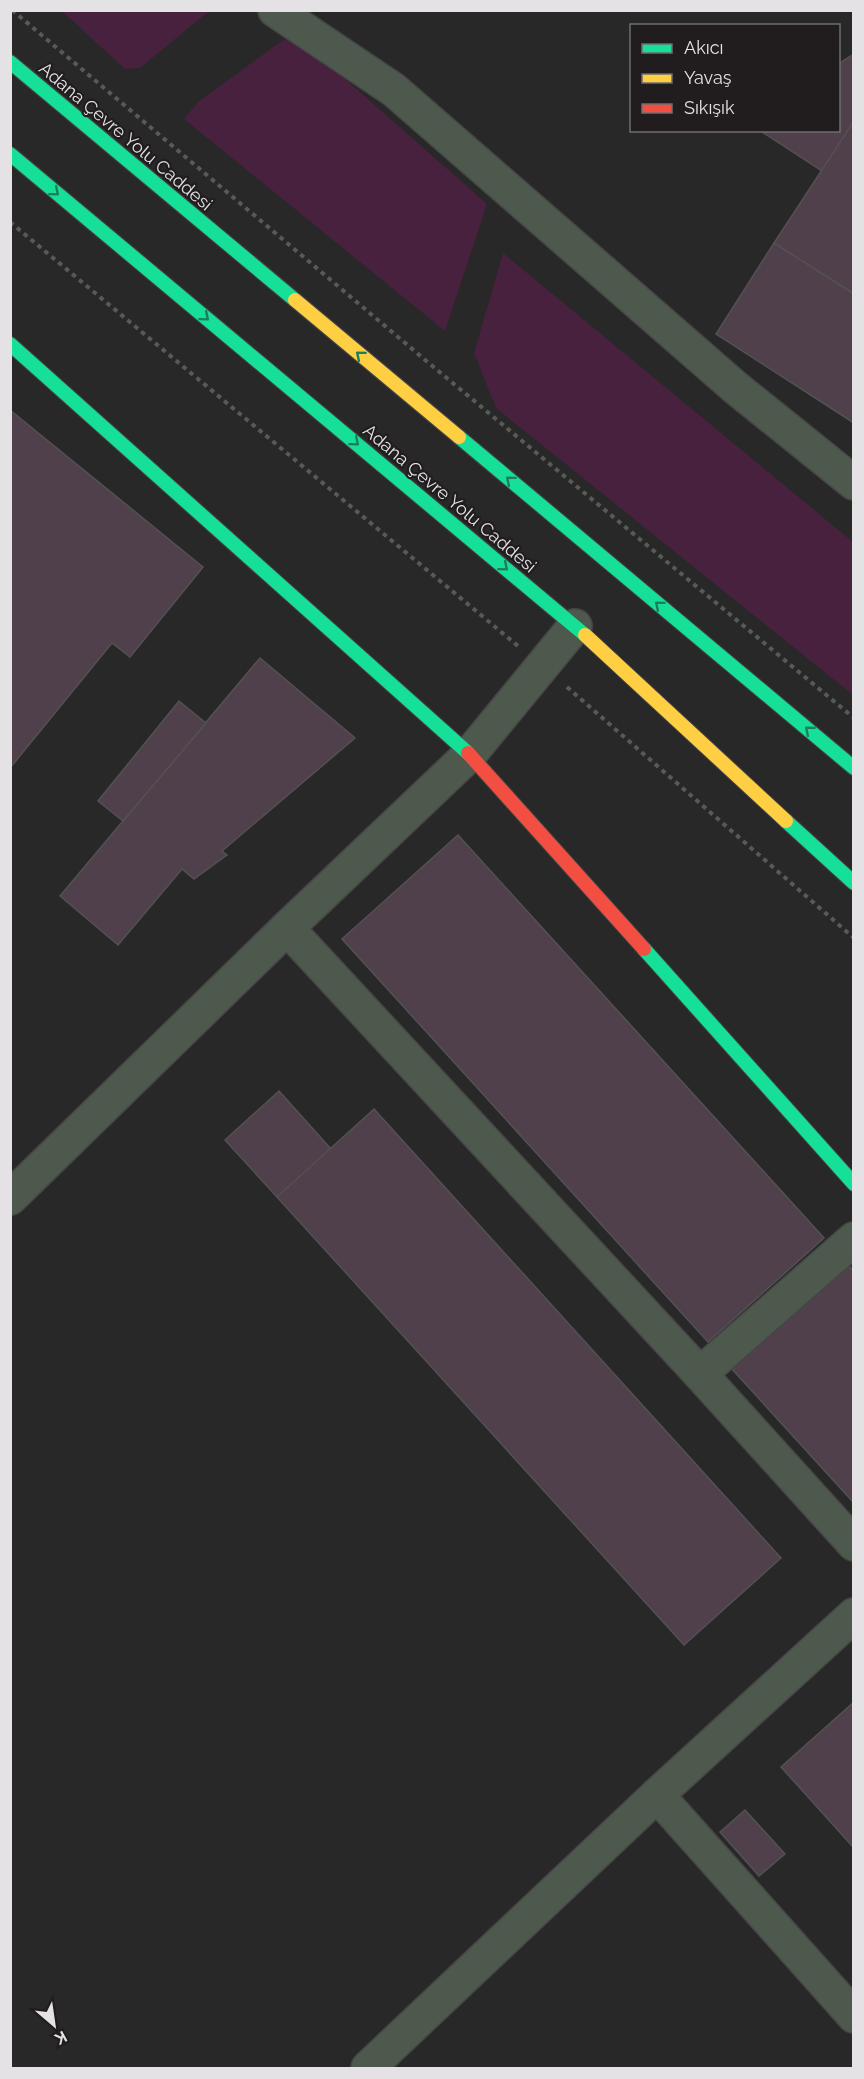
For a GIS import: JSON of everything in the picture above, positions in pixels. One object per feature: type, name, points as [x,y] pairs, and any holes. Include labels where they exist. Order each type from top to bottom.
[{"type":"main road","name":"Adana Çevre Yolu Caddesi","points":[[10,62],[854,768]]},
{"type":"main road","name":"Adana Çevre Yolu Caddesi","points":[[10,154],[575,626],[854,883]]},
{"type":"main road","points":[[10,344],[470,754],[854,1184]]},
{"type":"street","points":[[275,10],[394,90],[736,388],[854,483]]},
{"type":"street","points":[[10,1198],[287,928],[470,754],[575,626]]},
{"type":"street","points":[[287,928],[700,1374],[854,1544]]},
{"type":"street","points":[[700,1374],[854,1239]]},
{"type":"street","points":[[368,2068],[657,1795],[854,1616]]},
{"type":"street","points":[[657,1795],[854,2016]]},
{"type":"path","points":[[12,10],[424,359],[854,718]]},
{"type":"path","points":[[10,222],[543,666],[854,938]]},
{"type":"shaded area","points":[[62,11],[209,11],[140,68],[125,69]]},
{"type":"shaded area","points":[[293,33],[487,204],[445,331],[184,119],[198,102]]},
{"type":"shaded area","points":[[503,253],[853,542],[853,695],[496,408],[474,353]]},
{"type":"building","points":[[854,54],[854,121],[822,171],[762,132],[840,132],[840,63]]},
{"type":"building","points":[[854,121],[854,294],[774,243]]},
{"type":"building","points":[[774,243],[854,294],[854,423],[716,334]]},
{"type":"building","points":[[10,410],[203,567],[130,657],[112,643],[10,768]]},
{"type":"building","points":[[260,658],[355,738],[222,851],[227,855],[194,879],[182,869],[118,945],[60,896]]},
{"type":"building","points":[[179,701],[206,723],[123,821],[98,801]]},
{"type":"building","points":[[458,835],[824,1238],[708,1342],[342,939]]},
{"type":"building","points":[[279,1091],[331,1149],[277,1197],[225,1140]]},
{"type":"building","points":[[374,1109],[781,1558],[684,1645],[277,1197]]},
{"type":"building","points":[[847,1264],[854,1271],[854,1503],[731,1368]]},
{"type":"building","points":[[854,1702],[854,1848],[781,1767]]},
{"type":"building","points":[[745,1810],[785,1854],[759,1876],[720,1832]]},
{"type":"traffic: fast","points":[[10,62],[295,300]]},
{"type":"traffic: fast","points":[[10,154],[585,635]]},
{"type":"traffic: fast","points":[[10,344],[468,753]]},
{"type":"traffic: fast","points":[[459,437],[854,768]]},
{"type":"traffic: fast","points":[[786,821],[854,883]]},
{"type":"traffic: fast","points":[[644,949],[854,1184]]},
{"type":"traffic: slow","points":[[295,300],[459,437]]},
{"type":"traffic: slow","points":[[585,635],[786,821]]},
{"type":"traffic: jam","points":[[468,753],[644,949]]}]
